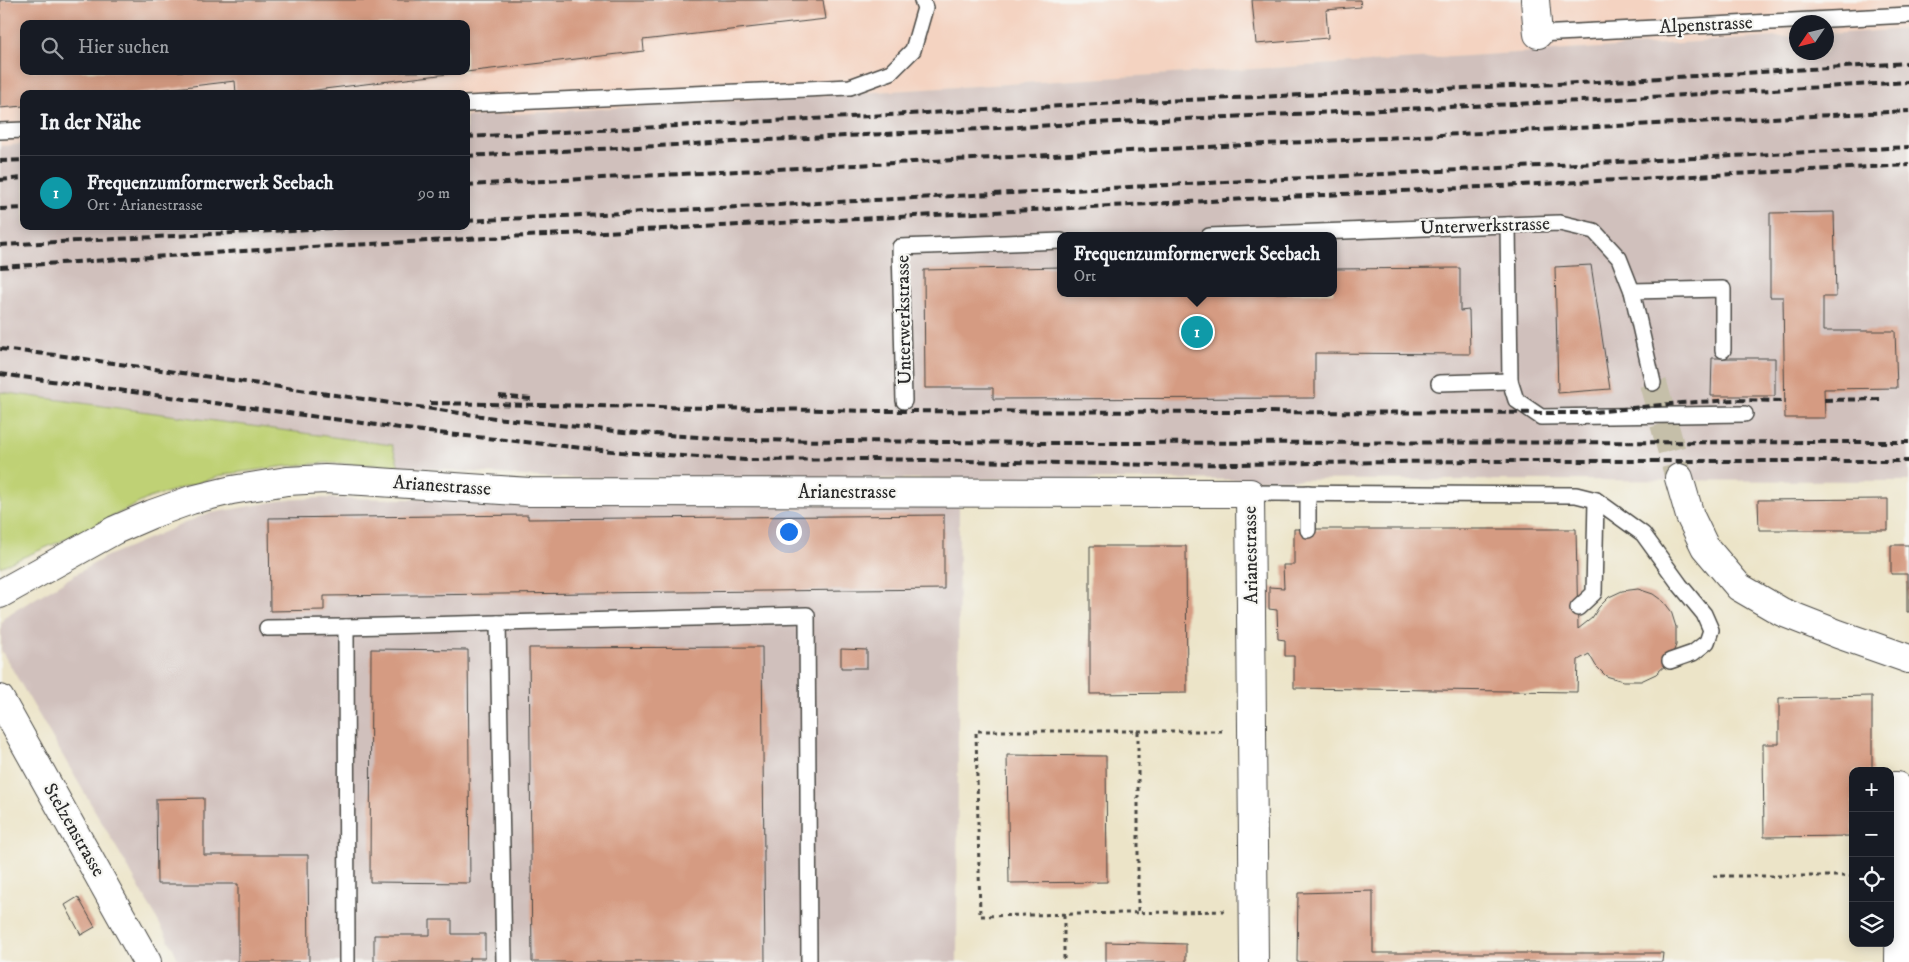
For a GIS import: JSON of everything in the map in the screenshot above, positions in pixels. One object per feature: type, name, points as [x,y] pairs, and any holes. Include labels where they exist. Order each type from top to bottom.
[{"type":"street","name":"Alpenstrasse","points":[[1535,0],[1538,34]]},
{"type":"street","points":[[1679,478],[1690,516],[1705,547],[1739,587],[1782,612],[1909,659]]},
{"type":"street","name":"Arianestrasse","points":[[0,594],[115,530],[152,514],[191,500],[232,490],[287,481],[354,480],[530,492],[1250,493],[1254,962]]},
{"type":"street","name":"Stelzenstrasse","points":[[0,699],[147,962]]},
{"type":"street","points":[[1899,799],[1899,962]]},
{"type":"lane","points":[[470,104],[850,86],[892,72],[913,50],[925,8],[922,0]]},
{"type":"lane","name":"Alpenstrasse","points":[[1538,34],[1909,15]]},
{"type":"lane","points":[[0,131],[20,130]]},
{"type":"lane","name":"Unterwerkstrasse","points":[[1318,232],[1560,223],[1594,232],[1619,258],[1632,291],[1653,383]]},
{"type":"lane","points":[[1508,225],[1510,381],[1516,400],[1541,417],[1745,414]]},
{"type":"lane","name":"Unterwerkstrasse","points":[[904,401],[900,247],[1057,241]]},
{"type":"lane","points":[[1632,291],[1723,289],[1724,350]]},
{"type":"lane","points":[[1438,383],[1510,381]]},
{"type":"lane","points":[[1250,493],[1576,495],[1596,500],[1643,534],[1680,586],[1704,614],[1711,630],[1707,642],[1693,653],[1670,661]]},
{"type":"lane","points":[[1308,493],[1308,530]]},
{"type":"lane","points":[[1578,608],[1594,593],[1596,500]]},
{"type":"lane","points":[[266,628],[807,615],[808,962]]},
{"type":"lane","points":[[498,623],[504,962]]},
{"type":"lane","points":[[346,627],[347,962]]},
{"type":"path","points":[[1138,731],[1138,913]]},
{"type":"path","points":[[1252,731],[976,732],[980,916],[1254,911]]},
{"type":"path","points":[[1713,876],[1849,876]]},
{"type":"path","points":[[1064,915],[1064,962]]},
{"type":"shaded area","points":[[0,0],[1909,0],[1909,29],[1834,34],[1834,15],[1789,15],[1789,36],[470,117],[470,90],[20,90],[20,144],[0,146]]},
{"type":"shaded area","points":[[1909,29],[1909,481],[548,478],[399,466],[392,445],[0,393],[0,146],[20,144],[20,230],[470,230],[470,117],[1789,36],[1789,60],[1834,60],[1834,34]]},
{"type":"shaded area","points":[[316,498],[959,505],[957,962],[179,962],[129,869],[1,650],[1,625],[4,617],[105,557],[206,514],[284,500]]},
{"type":"green space","points":[[0,392],[392,445],[399,466],[326,463],[227,474],[149,498],[80,533],[0,567]]},
{"type":"building","points":[[0,0],[823,0],[826,19],[643,40],[644,51],[470,72],[470,20],[20,20],[20,75],[439,75],[316,90],[236,90],[235,81],[158,90],[20,90],[20,106],[0,108]]},
{"type":"building","points":[[1252,0],[1360,0],[1361,7],[1326,10],[1328,38],[1256,44]]},
{"type":"building","points":[[1834,212],[1836,297],[1823,297],[1823,331],[1895,331],[1897,388],[1824,389],[1825,418],[1785,418],[1783,297],[1770,297],[1770,213]]},
{"type":"building","points":[[1591,265],[1610,389],[1558,393],[1555,267]]},
{"type":"building","points":[[1057,267],[1057,297],[1337,297],[1337,269],[1460,268],[1460,311],[1469,310],[1470,354],[1315,353],[1315,398],[993,399],[993,388],[925,388],[924,270]]},
{"type":"building","points":[[1712,358],[1775,358],[1775,396],[1711,396]]},
{"type":"building","points":[[1888,499],[1888,530],[1759,530],[1758,500]]},
{"type":"building","points":[[528,515],[528,519],[944,515],[944,589],[324,596],[324,610],[270,611],[269,518]]},
{"type":"building","points":[[1294,529],[1576,529],[1578,629],[1592,618],[1609,597],[1622,591],[1638,589],[1653,594],[1664,602],[1671,611],[1676,627],[1676,645],[1670,661],[1656,674],[1641,681],[1623,681],[1606,676],[1596,666],[1589,654],[1578,660],[1577,692],[1294,688],[1294,656],[1285,656],[1285,640],[1278,639],[1277,610],[1269,609],[1269,587],[1284,588],[1283,565],[1294,565]]},
{"type":"building","points":[[1891,545],[1909,545],[1909,612],[1907,612],[1907,574],[1891,574]]},
{"type":"building","points":[[1090,546],[1186,546],[1187,693],[1090,694]]},
{"type":"building","points":[[762,647],[765,962],[532,962],[529,648]]},
{"type":"building","points":[[371,649],[468,650],[470,883],[370,882]]},
{"type":"building","points":[[841,649],[867,650],[867,668],[841,668]]},
{"type":"building","points":[[1872,696],[1872,767],[1849,767],[1849,836],[1764,837],[1763,744],[1779,744],[1779,698]]},
{"type":"building","points":[[1007,755],[1106,756],[1107,882],[1009,883]]},
{"type":"building","points":[[204,798],[204,855],[308,855],[309,962],[238,962],[238,884],[157,884],[156,799]]},
{"type":"building","points":[[1373,891],[1373,953],[1663,953],[1662,962],[1297,962],[1298,893]]},
{"type":"building","points":[[78,897],[95,927],[81,935],[65,905]]},
{"type":"building","points":[[430,920],[452,920],[452,934],[485,934],[485,958],[469,958],[469,962],[374,962],[374,935],[430,935]]},
{"type":"building","points":[[1106,942],[1186,944],[1186,962],[1106,962]]},
{"type":"tunnel","points":[[1653,383],[1679,478]]},
{"type":"railway","points":[[470,137],[1118,103],[1579,83],[1909,63]]},
{"type":"railway","points":[[470,156],[1094,123],[1581,101],[1909,82]]},
{"type":"railway","points":[[470,185],[1909,111]]},
{"type":"railway","points":[[470,221],[1909,147]]},
{"type":"railway","points":[[0,161],[20,160]]},
{"type":"railway","points":[[0,267],[273,249],[1909,165]]},
{"type":"railway","points":[[0,180],[20,178]]},
{"type":"railway","points":[[0,209],[20,208]]},
{"type":"railway","points":[[0,245],[291,230]]},
{"type":"railway","points":[[0,349],[64,356],[495,418],[624,432],[742,440],[1048,443],[1909,442]]},
{"type":"railway","points":[[0,374],[429,432],[621,452],[745,460],[875,459],[1153,465],[1473,461],[1909,461]]},
{"type":"railway","points":[[499,396],[531,399]]},
{"type":"railway","points":[[1824,400],[1884,399]]},
{"type":"railway","points":[[430,403],[877,411],[1584,413],[1681,403],[1735,400],[1786,401]]},
{"type":"place","name":"Frequenzumformerwerk Seebach","points":[[1197,332]]}]
